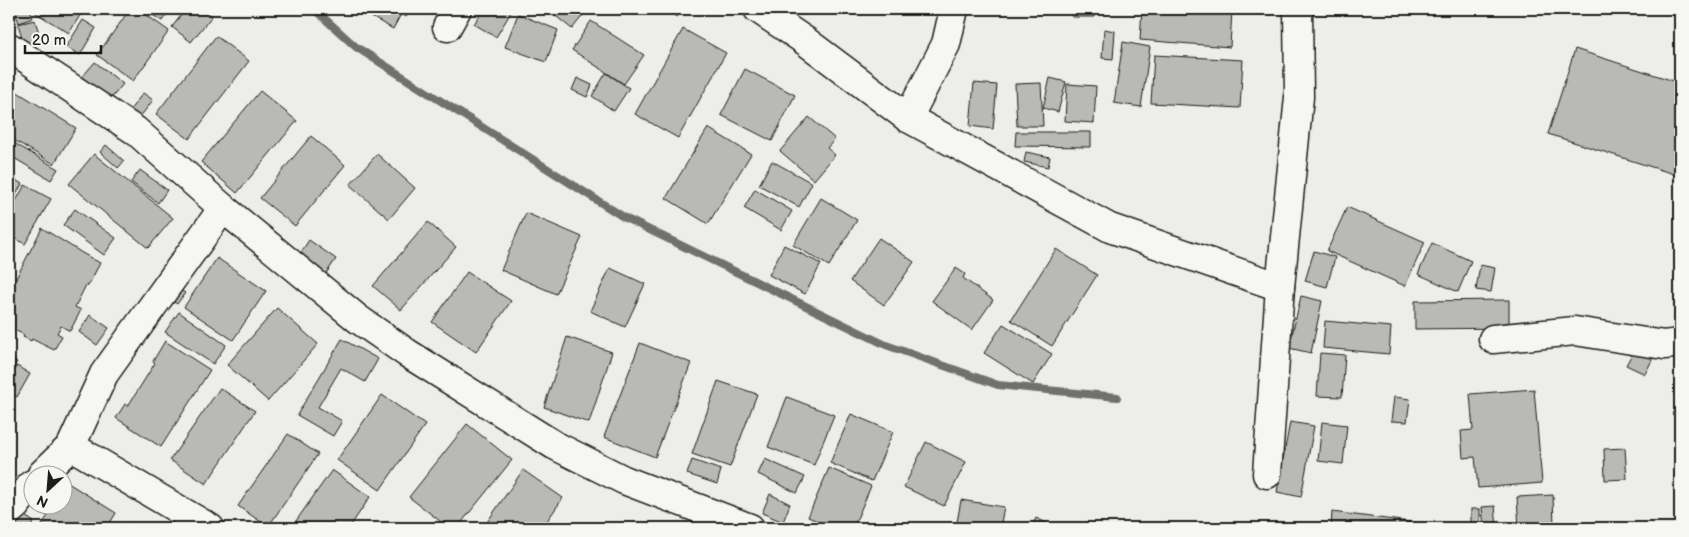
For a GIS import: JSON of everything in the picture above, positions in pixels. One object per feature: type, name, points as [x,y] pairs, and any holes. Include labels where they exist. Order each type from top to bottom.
[{"type":"street","points":[[758,9],[804,40],[908,118],[1110,228],[1280,287]]},
{"type":"street","points":[[908,118],[946,44],[954,9]]},
{"type":"street","points":[[1268,474],[1280,287],[1299,96],[1298,9]]},
{"type":"street","points":[[9,47],[136,131],[223,208],[358,318],[407,353],[554,444],[624,480],[699,518],[750,528]]},
{"type":"street","points":[[52,464],[71,446],[104,374],[223,208]]},
{"type":"street","points":[[1492,339],[1575,331],[1664,345],[1680,342]]},
{"type":"street","points":[[71,446],[210,528]]},
{"type":"street","points":[[9,511],[22,497]]},
{"type":"building","points":[[14,9],[30,9],[33,18],[19,23]]},
{"type":"building","points":[[32,9],[84,9],[69,33]]},
{"type":"building","points":[[130,9],[138,9],[169,31],[133,81],[97,55]]},
{"type":"building","points":[[155,9],[170,9],[162,21],[151,14]]},
{"type":"building","points":[[186,9],[203,9],[212,16],[191,42],[172,27]]},
{"type":"building","points":[[357,9],[411,9],[406,17],[401,14],[393,29]]},
{"type":"building","points":[[484,9],[513,9],[496,37],[474,24]]},
{"type":"building","points":[[547,9],[588,9],[572,29]]},
{"type":"building","points":[[663,9],[681,9],[677,17]]},
{"type":"building","points":[[1072,9],[1094,9],[1094,17],[1072,17]]},
{"type":"building","points":[[1142,9],[1232,9],[1230,47],[1140,40]]},
{"type":"building","points":[[518,14],[558,30],[546,62],[505,47]]},
{"type":"building","points":[[35,20],[41,40],[24,45],[18,24]]},
{"type":"building","points":[[83,20],[96,28],[80,55],[66,47]]},
{"type":"building","points":[[591,21],[644,55],[624,84],[572,50]]},
{"type":"building","points":[[683,29],[726,53],[678,138],[635,114]]},
{"type":"building","points":[[1104,29],[1115,31],[1113,59],[1102,58]]},
{"type":"building","points":[[216,36],[249,61],[189,139],[156,114]]},
{"type":"building","points":[[1123,42],[1150,47],[1141,107],[1114,103]]},
{"type":"building","points":[[1575,49],[1680,83],[1680,176],[1548,134]]},
{"type":"building","points":[[1154,55],[1243,60],[1240,108],[1151,103]]},
{"type":"building","points":[[95,62],[123,84],[110,100],[82,77]]},
{"type":"building","points":[[745,69],[795,95],[772,141],[721,115]]},
{"type":"building","points":[[606,73],[629,88],[614,111],[592,96]]},
{"type":"building","points":[[577,78],[592,85],[587,97],[572,90]]},
{"type":"building","points":[[1050,78],[1066,82],[1058,112],[1043,108]]},
{"type":"building","points":[[974,83],[997,85],[993,129],[970,126]]},
{"type":"building","points":[[1041,83],[1043,126],[1017,126],[1015,84]]},
{"type":"building","points":[[1067,84],[1096,86],[1094,123],[1065,121]]},
{"type":"building","points":[[9,87],[76,128],[54,164],[9,137]]},
{"type":"building","points":[[260,91],[297,121],[237,193],[201,162]]},
{"type":"building","points":[[143,93],[153,100],[140,117],[130,110]]},
{"type":"building","points":[[809,117],[835,139],[827,148],[835,155],[814,180],[780,151]]},
{"type":"building","points":[[708,128],[751,154],[708,224],[666,198]]},
{"type":"building","points":[[1016,132],[1091,132],[1091,147],[1015,146]]},
{"type":"building","points":[[311,136],[345,165],[295,226],[260,198]]},
{"type":"building","points":[[9,140],[58,169],[51,180],[9,155]]},
{"type":"building","points":[[106,145],[124,161],[118,168],[100,152]]},
{"type":"building","points":[[1026,152],[1050,157],[1048,167],[1024,162]]},
{"type":"building","points":[[94,154],[173,218],[148,248],[69,184]]},
{"type":"building","points":[[377,154],[415,188],[389,219],[350,185]]},
{"type":"building","points":[[772,161],[812,183],[799,207],[759,185]]},
{"type":"building","points":[[140,170],[167,190],[158,203],[131,182]]},
{"type":"building","points":[[9,176],[22,184],[9,207]]},
{"type":"building","points":[[25,185],[51,199],[25,244],[9,235],[9,213]]},
{"type":"building","points":[[755,189],[792,211],[781,230],[744,208]]},
{"type":"building","points":[[821,198],[857,220],[829,266],[793,245]]},
{"type":"building","points":[[1347,207],[1425,242],[1405,286],[1327,251]]},
{"type":"building","points":[[75,209],[116,238],[104,255],[63,225]]},
{"type":"building","points":[[526,213],[582,237],[556,294],[501,270]]},
{"type":"building","points":[[428,222],[456,247],[401,310],[373,286]]},
{"type":"building","points":[[42,228],[100,263],[75,307],[81,310],[70,331],[61,326],[57,333],[62,336],[54,350],[32,339],[31,341],[23,337],[24,335],[9,327],[9,292]]},
{"type":"building","points":[[879,238],[914,262],[884,305],[850,281]]},
{"type":"building","points":[[309,240],[336,259],[325,275],[298,257]]},
{"type":"building","points":[[1432,243],[1471,261],[1458,292],[1418,274]]},
{"type":"building","points":[[784,245],[821,264],[805,294],[769,275]]},
{"type":"building","points":[[1056,249],[1097,275],[1052,346],[1011,320]]},
{"type":"building","points":[[1314,251],[1335,257],[1327,287],[1305,281]]},
{"type":"building","points":[[217,258],[266,291],[233,340],[184,307]]},
{"type":"building","points":[[1480,265],[1495,268],[1491,292],[1476,290]]},
{"type":"building","points":[[610,268],[645,284],[625,327],[590,311]]},
{"type":"building","points":[[956,268],[965,274],[963,278],[993,300],[972,330],[932,301]]},
{"type":"building","points":[[467,272],[511,301],[476,352],[432,322]]},
{"type":"building","points":[[175,286],[185,293],[177,304],[167,297]]},
{"type":"building","points":[[1301,296],[1322,301],[1311,353],[1289,348]]},
{"type":"building","points":[[1509,300],[1509,328],[1415,329],[1415,301]]},
{"type":"building","points":[[277,308],[318,344],[268,401],[227,365]]},
{"type":"building","points":[[179,312],[226,345],[213,364],[165,332]]},
{"type":"building","points":[[90,315],[109,328],[97,345],[79,332]]},
{"type":"building","points":[[1325,321],[1391,327],[1389,354],[1323,348]]},
{"type":"building","points":[[1003,324],[1052,354],[1033,384],[984,353]]},
{"type":"building","points":[[567,337],[612,352],[589,423],[544,407]]},
{"type":"building","points":[[342,339],[378,359],[365,382],[341,368],[318,407],[342,421],[333,436],[297,415]]},
{"type":"building","points":[[165,341],[210,370],[161,447],[116,418],[125,404],[128,406],[155,363],[153,361]]},
{"type":"building","points":[[640,343],[691,363],[655,457],[604,437]]},
{"type":"building","points":[[1634,350],[1653,358],[1645,374],[1626,365]]},
{"type":"building","points":[[1320,353],[1345,355],[1342,397],[1317,396]]},
{"type":"building","points":[[9,357],[17,362],[9,374]]},
{"type":"building","points":[[17,366],[30,374],[17,397],[9,392],[9,381]]},
{"type":"building","points":[[718,381],[757,394],[730,467],[692,454]]},
{"type":"building","points":[[220,388],[255,411],[206,484],[170,460]]},
{"type":"building","points":[[1534,389],[1542,483],[1478,488],[1475,457],[1463,458],[1461,431],[1473,430],[1470,394]]},
{"type":"building","points":[[382,395],[425,425],[380,490],[337,460]]},
{"type":"building","points":[[787,397],[834,415],[814,465],[768,447]]},
{"type":"building","points":[[1394,397],[1410,399],[1407,422],[1391,421]]},
{"type":"building","points":[[1680,404],[1680,420],[1672,414]]},
{"type":"building","points":[[851,414],[893,432],[872,481],[830,463]]},
{"type":"building","points":[[1290,422],[1314,426],[1301,497],[1277,492]]},
{"type":"building","points":[[1322,422],[1347,425],[1343,464],[1318,461]]},
{"type":"building","points":[[467,424],[512,460],[457,528],[449,528],[409,497]]},
{"type":"building","points":[[288,434],[318,454],[268,527],[238,506]]},
{"type":"building","points":[[926,442],[966,462],[944,506],[904,487]]},
{"type":"building","points":[[1625,448],[1627,479],[1605,480],[1604,449]]},
{"type":"building","points":[[765,459],[805,477],[797,493],[758,474]]},
{"type":"building","points":[[692,460],[721,470],[717,484],[687,474]]},
{"type":"building","points":[[829,468],[871,486],[853,528],[834,528],[808,517]]},
{"type":"building","points":[[332,470],[370,497],[349,528],[291,528]]},
{"type":"building","points":[[523,470],[563,498],[542,528],[483,528]]},
{"type":"building","points":[[72,486],[116,513],[107,528],[40,528],[49,514],[72,514]]},
{"type":"building","points":[[770,494],[790,504],[783,522],[762,513]]},
{"type":"building","points":[[1553,495],[1554,527],[1519,528],[1517,497]]},
{"type":"building","points":[[961,500],[1004,507],[1000,528],[956,528]]},
{"type":"building","points":[[1495,506],[1497,528],[1484,528],[1482,507]]},
{"type":"building","points":[[1471,509],[1480,509],[1480,527],[1471,527]]},
{"type":"building","points":[[19,512],[34,522],[30,528],[9,528]]},
{"type":"building","points":[[1332,512],[1425,524],[1424,528],[1331,528]]},
{"type":"building","points":[[1036,518],[1057,528],[1031,528]]},
{"type":"building","points":[[130,523],[139,528],[126,528]]},
{"type":"waterway","points":[[314,9],[356,47],[625,218],[886,345],[998,385],[1117,397]]}]
